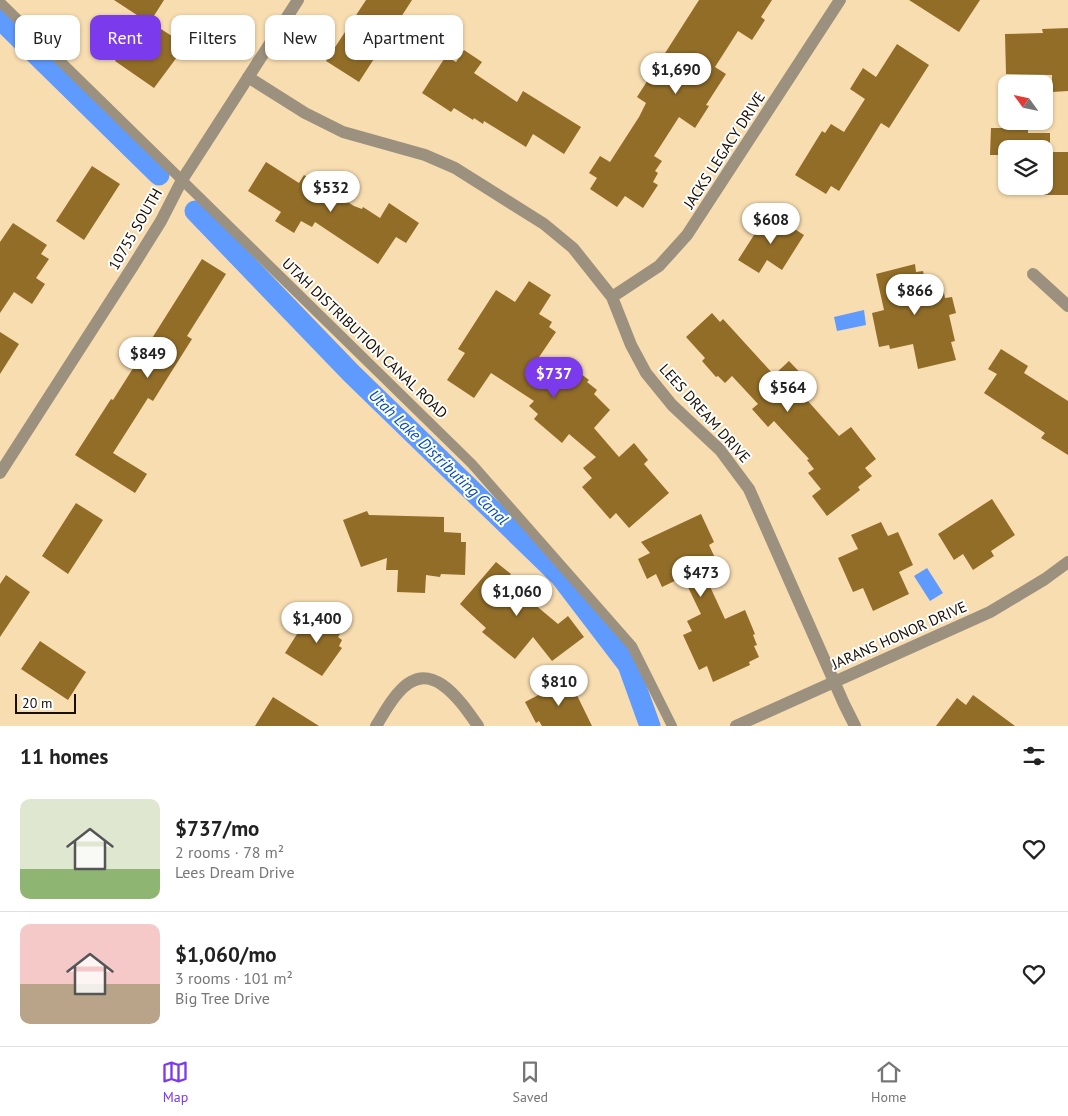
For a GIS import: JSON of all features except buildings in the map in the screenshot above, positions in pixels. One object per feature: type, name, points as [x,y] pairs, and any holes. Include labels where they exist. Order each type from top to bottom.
[{"type":"street","name":"10755 SOUTH","points":[[0,473],[161,221],[182,180],[298,0]]},
{"type":"street","name":"JACKS LEGACY DRIVE","points":[[612,296],[659,266],[687,235],[840,0]]},
{"type":"street","name":"LEES DREAM DRIVE","points":[[248,77],[305,113],[343,132],[426,155],[469,176],[559,236],[573,248],[612,296],[631,345],[646,374],[672,405],[720,450],[749,489],[834,682],[856,726]]},
{"type":"street","points":[[1033,274],[1068,306]]},
{"type":"street","name":"JARANS HONOR DRIVE","points":[[736,726],[990,612],[1045,579],[1068,562]]},
{"type":"street","points":[[376,726],[398,693],[420,678],[430,679],[446,687],[461,701],[478,726]]},
{"type":"lane","name":"UTAH DISTRIBUTION CANAL ROAD","points":[[0,2],[472,464],[632,646],[672,726]]},
{"type":"water","points":[[864,310],[866,325],[837,331],[834,317]]},
{"type":"water","points":[[927,568],[943,593],[930,601],[914,576]]},
{"type":"waterway","name":"Utah Lake Distributing Canal","points":[[0,19],[159,175]]},
{"type":"waterway","name":"Utah Lake Distributing Canal","points":[[195,211],[351,373],[560,576],[628,665],[650,726]]}]
